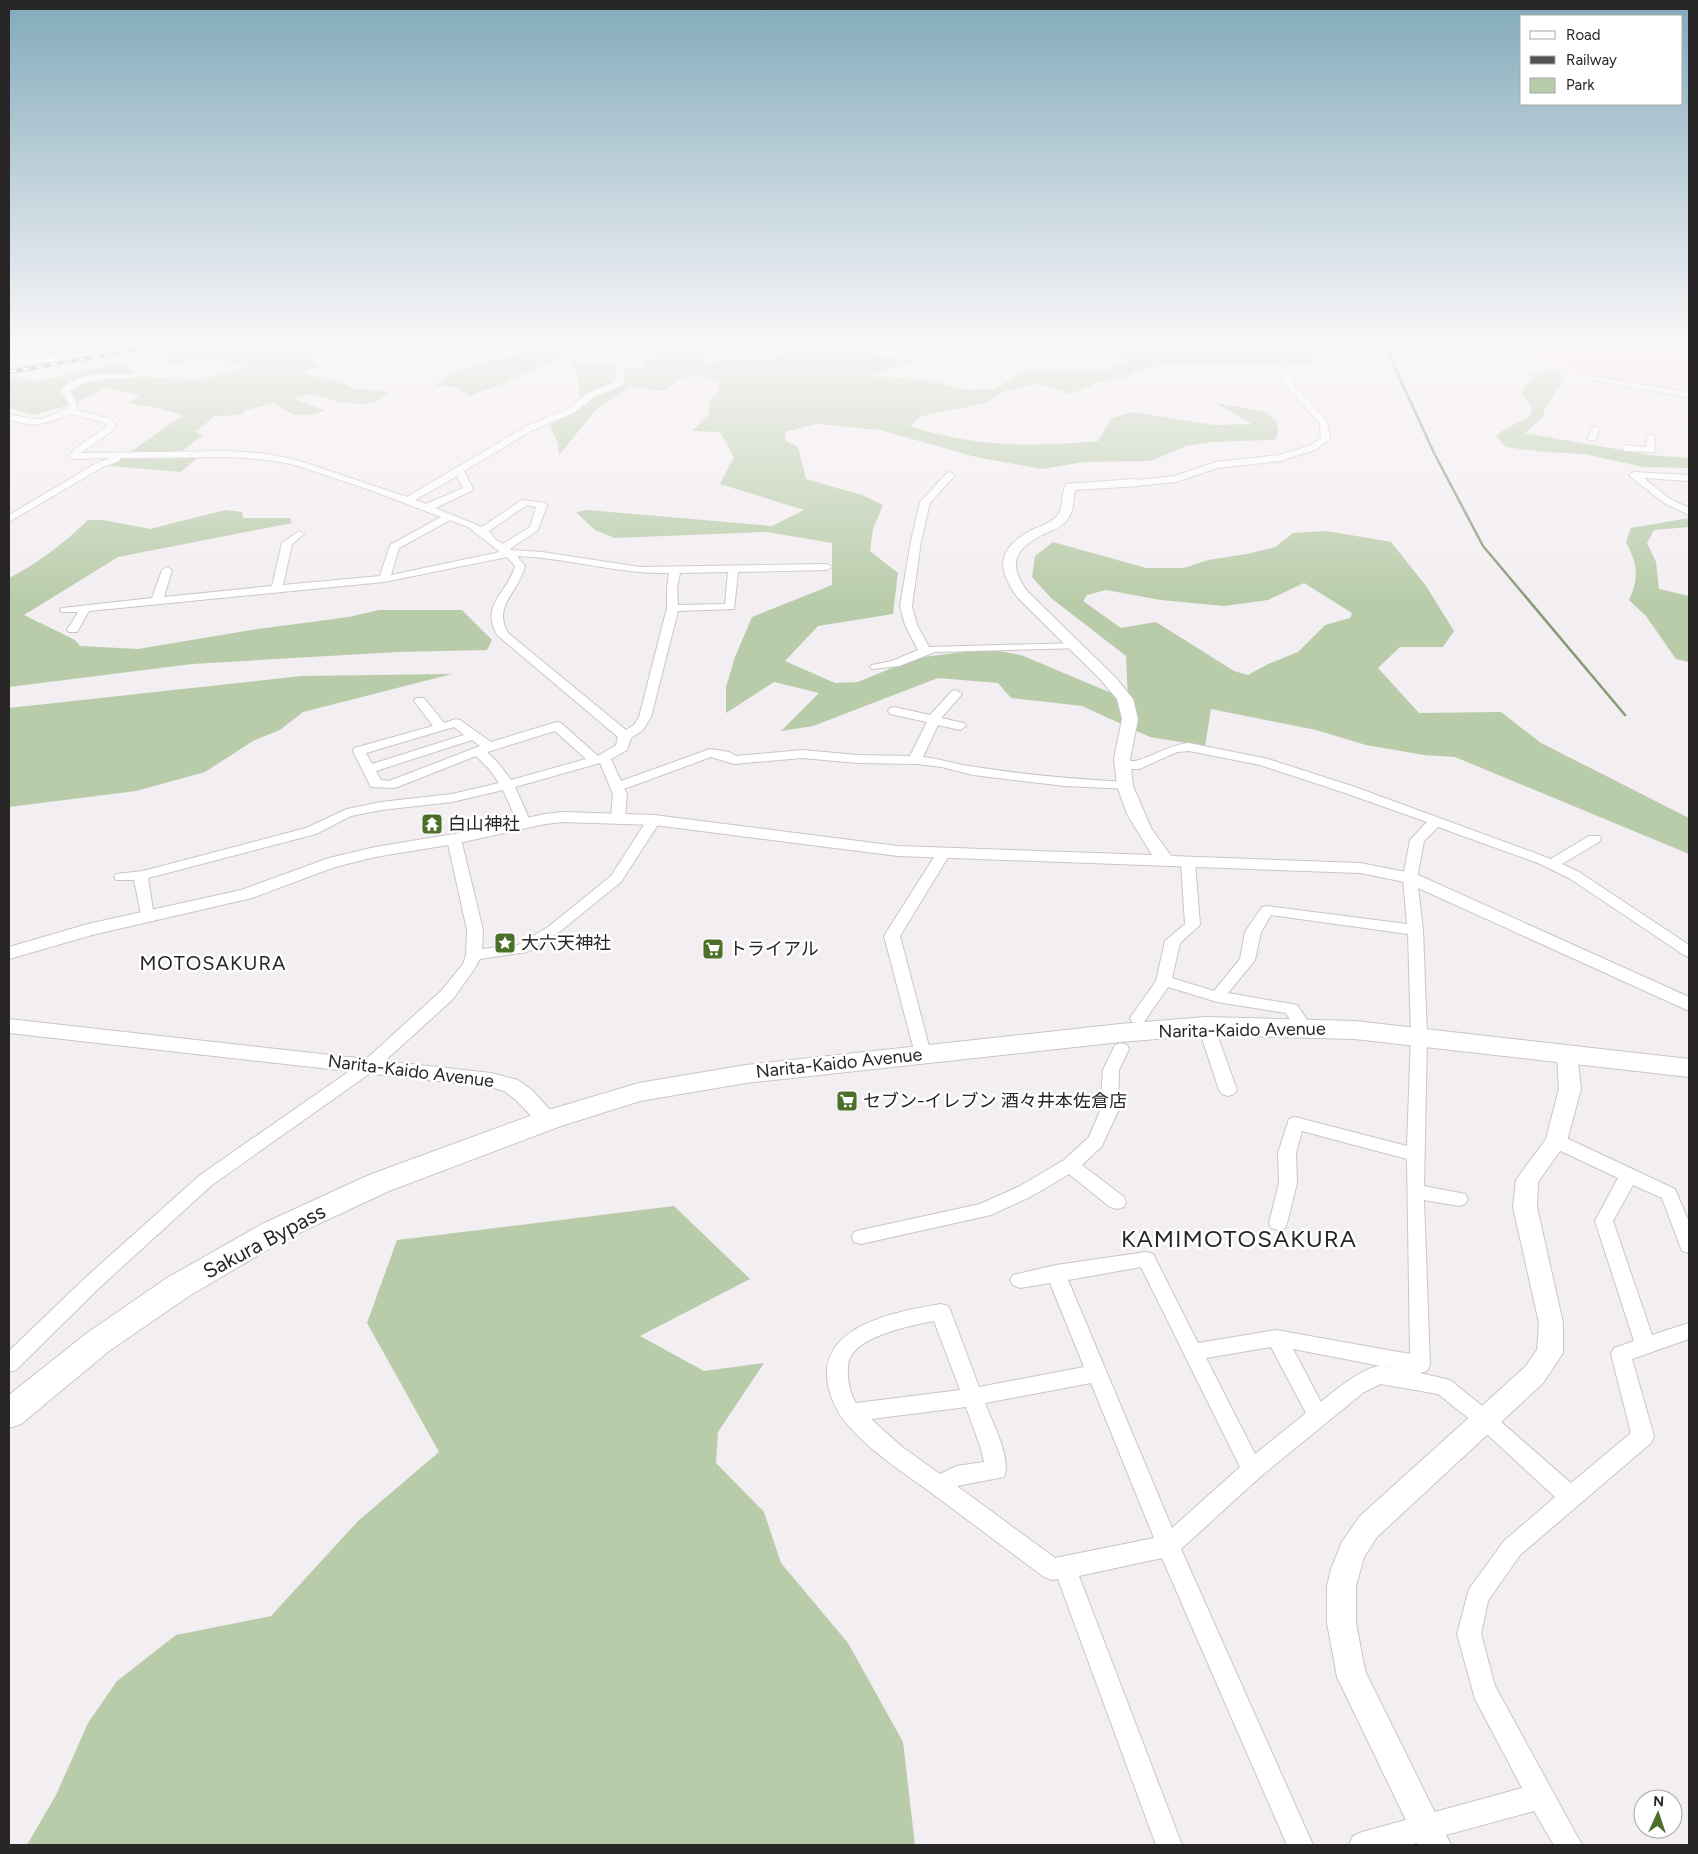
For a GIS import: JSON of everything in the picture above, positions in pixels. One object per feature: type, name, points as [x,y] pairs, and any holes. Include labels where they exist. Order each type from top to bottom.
[{"type":"highway","name":"Narita-Kaido Avenue","points":[[548,1120],[639,1092],[746,1074],[1120,1033],[1206,1026],[1304,1027],[1419,1036],[1689,1068]]},
{"type":"highway","name":"Sakura Bypass","points":[[9,1414],[98,1342],[162,1298],[273,1232],[380,1183],[548,1120]]},
{"type":"street","points":[[108,430],[79,450],[74,456],[201,453],[268,457],[297,463],[407,501],[450,516],[482,531],[492,542],[506,551],[520,566],[518,577],[496,616],[497,624],[503,635],[626,736]]},
{"type":"street","points":[[407,501],[527,430]]},
{"type":"street","points":[[1167,862],[1158,852],[1135,812],[1125,786],[1122,765],[1130,713],[1128,706],[1113,684],[1017,587],[1009,574],[1009,562],[1018,546],[1036,533],[1053,526],[1062,519],[1066,511],[1070,487],[1176,479],[1216,465],[1280,458],[1318,444],[1326,439],[1325,430]]},
{"type":"street","points":[[1626,448],[1651,450],[1651,437]]},
{"type":"street","points":[[9,519],[98,466],[112,462],[121,455]]},
{"type":"street","points":[[426,508],[468,489],[459,471]]},
{"type":"street","points":[[925,651],[911,625],[906,606],[916,541],[925,502],[950,475]]},
{"type":"street","points":[[1689,478],[1634,476],[1667,501],[1689,512]]},
{"type":"street","points":[[1646,486],[1656,487],[1681,502],[1689,500]]},
{"type":"street","points":[[482,531],[493,526],[525,502],[542,505],[534,528],[506,551]]},
{"type":"street","points":[[384,578],[394,546],[450,516]]},
{"type":"street","points":[[276,589],[287,543],[299,534]]},
{"type":"street","points":[[66,610],[384,578],[506,551],[614,568],[732,570],[827,567]]},
{"type":"street","points":[[157,601],[167,570]]},
{"type":"street","points":[[121,878],[140,875],[311,830],[332,822],[347,813],[403,803],[420,803],[452,798],[507,785],[600,759],[622,747],[626,736],[639,727],[645,717],[673,608],[672,588],[675,570]]},
{"type":"street","points":[[673,608],[730,607],[732,570]]},
{"type":"street","points":[[73,630],[85,608]]},
{"type":"street","points":[[876,666],[895,664],[925,651],[1076,646]]},
{"type":"street","points":[[915,760],[937,714],[956,694]]},
{"type":"street","points":[[420,701],[441,727]]},
{"type":"street","points":[[894,711],[960,726]]},
{"type":"street","points":[[524,823],[507,785],[484,750],[473,736],[456,723],[359,751],[376,784],[396,784],[484,750],[557,726],[600,759],[620,794],[618,818]]},
{"type":"street","points":[[369,770],[473,736]]},
{"type":"street","points":[[1122,765],[1139,765],[1174,749],[1189,747],[1263,762],[1350,790],[1552,864],[1574,875],[1689,952]]},
{"type":"street","points":[[617,787],[710,753],[724,755],[734,760],[802,754],[858,759],[915,760],[943,763],[973,771],[1065,782],[1125,786]]},
{"type":"street","points":[[396,784],[403,803]]},
{"type":"street","points":[[9,953],[88,930],[246,894],[329,862],[563,817],[618,818],[654,820],[898,851],[1360,868],[1410,878],[1689,1005]]},
{"type":"street","points":[[474,955],[522,949],[553,930],[616,879],[654,820]]},
{"type":"street","points":[[1193,1352],[1276,1338],[1420,1365],[1415,1191],[1419,1036],[1415,930],[1410,878],[1417,840],[1436,821]]},
{"type":"street","points":[[9,1364],[91,1284],[206,1180],[370,1065],[447,995],[470,965],[474,955],[475,930],[454,839]]},
{"type":"street","points":[[1552,864],[1594,839]]},
{"type":"street","points":[[923,1054],[892,936],[943,854]]},
{"type":"street","points":[[1138,1018],[1164,981],[1173,941],[1193,925],[1188,863]]},
{"type":"street","points":[[140,875],[147,916]]},
{"type":"street","points":[[1217,997],[1247,960],[1252,932],[1267,910],[1415,930]]},
{"type":"street","points":[[1164,981],[1217,997],[1291,1009],[1304,1027]]},
{"type":"street","name":"Narita-Kaido Avenue","points":[[9,1026],[491,1080],[511,1085],[548,1120]]},
{"type":"street","points":[[1206,1026],[1228,1090]]},
{"type":"street","points":[[860,1237],[901,1230],[984,1210],[1026,1191],[1070,1165],[1096,1141],[1109,1111],[1110,1070],[1121,1049]]},
{"type":"street","points":[[1431,1837],[1352,1676],[1346,1656],[1341,1616],[1345,1570],[1361,1536],[1379,1516],[1534,1375],[1550,1353],[1551,1324],[1525,1207],[1527,1180],[1556,1141],[1570,1089],[1567,1054]]},
{"type":"street","points":[[1278,1223],[1288,1183],[1287,1152],[1295,1123],[1416,1155]]},
{"type":"street","points":[[1556,1141],[1669,1194],[1689,1246]]},
{"type":"street","points":[[1070,1165],[1116,1202]]},
{"type":"street","points":[[1629,1175],[1604,1221],[1646,1346]]},
{"type":"street","points":[[1415,1191],[1459,1200]]},
{"type":"street","points":[[1020,1280],[1146,1259],[1252,1470]]},
{"type":"street","points":[[1056,1273],[1168,1546],[1300,1845]]},
{"type":"street","points":[[938,1485],[957,1476],[996,1470],[992,1449],[941,1312],[920,1316],[856,1338],[842,1353],[837,1372],[839,1389],[852,1413],[882,1444],[1052,1569],[1066,1568],[1168,1546],[1252,1470],[1318,1416],[1357,1386],[1379,1375],[1443,1386],[1484,1419],[1571,1496]]},
{"type":"street","points":[[1569,1845],[1540,1796],[1484,1690],[1469,1634],[1476,1597],[1512,1548],[1643,1436],[1621,1354],[1689,1331]]},
{"type":"street","points":[[1276,1338],[1318,1416]]},
{"type":"street","points":[[852,1413],[973,1397],[1097,1373]]},
{"type":"street","points":[[1066,1568],[1169,1845]]},
{"type":"street","points":[[1362,1845],[1431,1837],[1540,1796]]},
{"type":"green space","points":[[162,430],[198,430],[195,432],[203,435],[176,456],[197,458],[181,472],[110,466]]},
{"type":"green space","points":[[552,430],[580,430],[559,455],[558,444]]},
{"type":"green space","points":[[795,430],[785,432],[786,441],[798,447],[806,479],[862,495],[883,505],[873,529],[870,551],[898,573],[893,614],[818,626],[785,661],[835,683],[858,682],[916,658],[987,649],[1021,655],[1128,700],[1126,656],[1051,598],[1032,577],[1035,556],[1053,542],[1146,568],[1184,568],[1208,560],[1247,554],[1275,547],[1293,533],[1327,531],[1391,542],[1426,586],[1454,631],[1443,647],[1400,647],[1378,668],[1419,713],[1501,712],[1541,743],[1689,818],[1689,854],[1455,757],[1424,755],[1366,745],[1316,730],[1211,709],[1205,746],[1150,737],[1082,706],[1011,698],[998,683],[938,678],[813,726],[781,731],[819,693],[774,682],[726,713],[726,687],[735,657],[752,617],[832,585],[832,543],[767,532],[615,538],[595,530],[576,512],[588,510],[772,526],[804,510],[720,484],[734,457],[720,432],[692,431]],"holes":[[[1304,583],[1352,613],[1350,618],[1325,625],[1298,652],[1268,664],[1248,675],[1234,671],[1156,622],[1121,628],[1083,601],[1087,595],[1106,590],[1161,600],[1224,606],[1268,600]]]},
{"type":"green space","points":[[875,430],[922,430],[957,438],[1003,444],[1098,441],[1105,430],[1278,430],[1278,432],[1275,440],[1212,442],[1186,446],[1150,461],[1084,462],[1042,469],[976,457]]},
{"type":"green space","points":[[1504,430],[1529,430],[1525,433],[1650,455],[1689,458],[1689,468],[1643,467],[1585,454],[1544,452],[1506,447],[1496,436]]},
{"type":"green space","points":[[225,510],[242,512],[243,518],[290,518],[292,523],[118,557],[24,615],[75,640],[80,646],[138,649],[251,630],[349,617],[379,610],[462,610],[492,640],[487,650],[397,652],[192,664],[9,687],[9,578],[51,552],[88,520],[103,520],[150,529]]},
{"type":"green space","points":[[1689,518],[1689,527],[1654,530],[1647,543],[1656,562],[1659,589],[1689,596],[1689,662],[1676,659],[1646,616],[1629,600],[1635,584],[1636,571],[1633,557],[1626,542],[1631,528]]},
{"type":"green space","points":[[452,674],[303,712],[280,730],[253,741],[205,772],[136,791],[9,807],[9,708],[301,676]]},
{"type":"green space","points":[[674,1206],[750,1279],[640,1336],[704,1371],[764,1363],[718,1432],[716,1463],[764,1512],[781,1563],[848,1643],[903,1742],[915,1845],[27,1845],[56,1795],[88,1723],[117,1681],[176,1635],[271,1616],[358,1521],[439,1452],[367,1323],[397,1240]]},
{"type":"waterway","points":[[1423,430],[1483,546],[1625,715]]},
{"type":"place","name":"白山神社","points":[[432,824]]},
{"type":"place","name":"大六天神社","points":[[505,943]]},
{"type":"place","name":"トライアル","points":[[713,949]]},
{"type":"place","name":"セブン-イレブン 酒々井本佐倉店","points":[[847,1101]]},
{"type":"district","name":"MOTOSAKURA","points":[[213,963]]},
{"type":"district","name":"KAMIMOTOSAKURA","points":[[1239,1238]]}]
